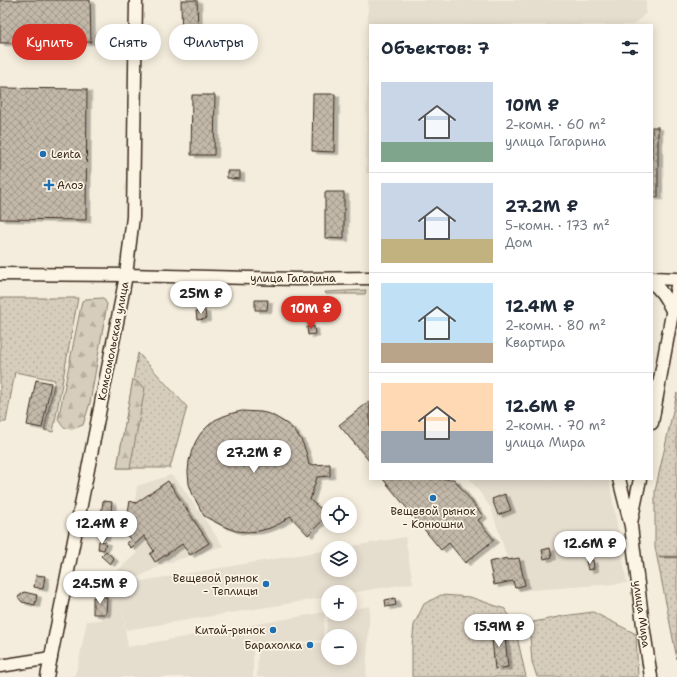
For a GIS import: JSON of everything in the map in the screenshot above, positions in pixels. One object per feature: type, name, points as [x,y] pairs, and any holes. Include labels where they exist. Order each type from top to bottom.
[{"type":"main road","name":"Комсомольская улица","points":[[47,677],[126,275],[133,217],[136,0]]},
{"type":"main road","name":"улица Гагарина","points":[[0,274],[296,279],[369,278]]},
{"type":"main road","points":[[653,278],[677,279]]},
{"type":"main road","points":[[653,284],[666,297],[672,312]]},
{"type":"main road","points":[[653,417],[677,286]]},
{"type":"main road","points":[[619,480],[630,526]]},
{"type":"main road","points":[[630,526],[640,480]]},
{"type":"main road","name":"улица Мира","points":[[630,526],[650,677]]},
{"type":"main road","points":[[0,666],[51,658]]},
{"type":"shaded area","points":[[368,0],[646,0],[646,13],[635,24],[369,24],[369,173],[366,173]]},
{"type":"shaded area","points":[[171,475],[180,484],[223,546],[164,564],[134,579],[118,570],[137,553],[130,543],[137,486]]},
{"type":"shaded area","points":[[471,480],[609,480],[627,583],[518,591],[491,508]]},
{"type":"shaded area","points":[[405,537],[413,583],[357,592],[357,585],[321,585],[321,598],[126,630],[121,603],[128,647],[321,613],[321,621],[324,621],[324,629],[321,629],[321,640],[253,646],[253,677],[74,677],[87,621],[102,620],[103,588],[321,551],[321,577],[357,577],[357,545]]},
{"type":"shaded area","name":"Барахолка","points":[[370,606],[366,677],[257,677],[258,649],[321,642],[321,665],[357,665],[357,629],[326,629],[327,621],[357,621],[357,609]]},
{"type":"green space","points":[[366,290],[365,294],[326,294],[325,292]]},
{"type":"green space","points":[[0,298],[78,298],[53,432],[44,430],[55,380],[15,372],[6,422],[0,422]]},
{"type":"green space","points":[[103,298],[107,304],[90,403],[83,425],[72,429],[64,428],[58,420],[82,301],[86,299]]},
{"type":"green space","points":[[138,353],[187,407],[170,468],[117,468]]},
{"type":"green space","points":[[133,379],[145,388],[130,468],[117,468]]},
{"type":"green space","points":[[677,393],[677,659],[655,547],[655,491]]},
{"type":"green space","points":[[441,595],[470,597],[505,609],[514,623],[526,677],[412,677],[414,625],[424,604]]},
{"type":"green space","points":[[593,612],[636,634],[638,677],[537,677],[532,662],[529,623]]},
{"type":"building","points":[[0,0],[90,0],[91,42],[87,42],[87,24],[12,24],[12,43],[0,43]]},
{"type":"building","points":[[181,0],[197,0],[198,24],[182,24]]},
{"type":"building","name":"Lenta","points":[[0,88],[87,89],[86,220],[0,219]]},
{"type":"building","points":[[313,94],[335,94],[334,152],[312,151]]},
{"type":"building","points":[[192,95],[215,95],[214,155],[191,155]]},
{"type":"building","points":[[653,127],[658,127],[658,197],[653,197]]},
{"type":"building","points":[[227,171],[240,171],[240,179],[227,178]]},
{"type":"building","points":[[325,192],[344,192],[344,239],[325,238]]},
{"type":"building","points":[[255,300],[268,300],[267,310],[255,310]]},
{"type":"building","points":[[205,310],[206,319],[197,320],[196,311]]},
{"type":"building","points":[[314,326],[315,334],[308,335],[307,327]]},
{"type":"building","points":[[36,380],[51,383],[42,428],[27,425]]},
{"type":"building","points":[[369,402],[369,461],[339,425]]},
{"type":"building","points":[[242,411],[270,414],[294,430],[304,446],[309,465],[330,464],[330,476],[317,477],[310,500],[321,509],[321,522],[308,535],[290,516],[281,523],[270,528],[248,532],[236,531],[225,527],[204,516],[189,484],[188,472],[192,450],[201,433],[208,426],[215,420]]},
{"type":"building","name":"Вещевой рынок - Конюшни","points":[[384,480],[455,480],[483,516],[478,520],[494,540],[465,563],[449,543],[441,550]]},
{"type":"building","points":[[168,481],[209,543],[190,555],[182,544],[155,562],[150,554],[154,551],[144,536],[131,548],[126,543],[130,539],[124,532],[130,501],[136,503]]},
{"type":"building","points":[[505,494],[511,510],[498,515],[492,499]]},
{"type":"building","points":[[103,501],[112,502],[105,538],[98,537]]},
{"type":"building","points":[[99,541],[106,542],[104,550],[98,549]]},
{"type":"building","points":[[550,548],[552,557],[544,559],[542,550]]},
{"type":"building","points":[[106,551],[114,559],[110,564],[101,556]]},
{"type":"building","points":[[507,558],[508,560],[519,558],[525,585],[515,588],[513,581],[494,585],[489,562]]},
{"type":"building","points":[[593,560],[594,569],[588,570],[586,561]]},
{"type":"building","points":[[36,575],[45,576],[43,589],[34,587]]},
{"type":"building","points":[[24,592],[37,595],[35,605],[22,602],[18,597]]},
{"type":"building","points":[[93,597],[107,597],[106,614],[93,614]]},
{"type":"building","points":[[395,598],[396,605],[386,607],[385,600]]},
{"type":"building","points":[[504,628],[508,667],[495,669],[491,629]]},
{"type":"waterway","points":[[660,557],[677,557]]},
{"type":"place","name":"Lenta","points":[[43,154]]},
{"type":"place","name":"Алоэ","points":[[49,185]]},
{"type":"place","name":"Вещевой рынок - Конюшни","points":[[433,498]]},
{"type":"place","name":"Вещевой рынок - Теплицы","points":[[266,584]]},
{"type":"place","name":"Китай-рынок","points":[[273,630]]},
{"type":"place","name":"Барахолка","points":[[310,645]]}]
